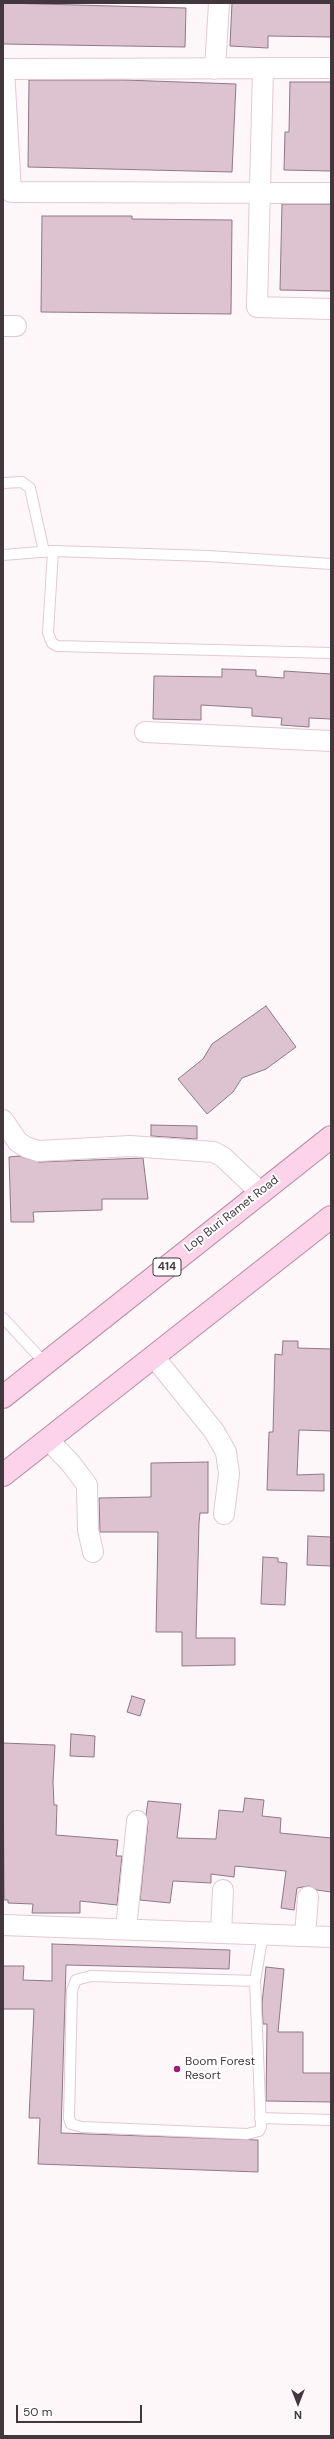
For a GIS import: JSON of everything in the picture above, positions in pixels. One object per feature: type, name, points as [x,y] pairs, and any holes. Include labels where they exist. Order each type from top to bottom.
[{"type":"main road","name":"Lop Buri Ramet Road","points":[[3,1398],[331,1137]]},
{"type":"main road","points":[[3,1475],[154,1358],[331,1217]]},
{"type":"street","points":[[215,69],[219,3]]},
{"type":"street","points":[[331,68],[4,69],[11,192],[262,194],[331,193]]},
{"type":"street","points":[[263,69],[262,194],[257,307],[331,308]]},
{"type":"street","points":[[145,732],[331,741]]},
{"type":"street","points":[[3,1120],[18,1142],[26,1148],[38,1151],[130,1146],[214,1152],[223,1157],[260,1192]]},
{"type":"street","points":[[154,1358],[214,1431],[224,1446],[229,1468],[224,1514]]},
{"type":"street","points":[[48,1439],[72,1465],[87,1485],[88,1530],[93,1552]]},
{"type":"street","points":[[126,1929],[137,1821]]},
{"type":"street","points":[[221,1933],[223,1890]]},
{"type":"street","points":[[305,1936],[308,1897]]},
{"type":"street","points":[[3,1925],[331,1937]]},
{"type":"lane","points":[[3,483],[22,482],[30,488],[49,551],[48,633],[52,643],[58,646],[331,653]]},
{"type":"lane","points":[[3,555],[49,551],[238,558],[331,564]]},
{"type":"lane","points":[[3,1318],[46,1364]]},
{"type":"lane","points":[[255,1981],[91,1976],[76,1980],[72,1990],[69,2118],[72,2125],[82,2127],[247,2134],[260,2130],[255,1981],[263,1934]]},
{"type":"lane","points":[[260,2118],[331,2120]]},
{"type":"building","points":[[3,3],[186,8],[185,47],[3,44]]},
{"type":"building","points":[[232,3],[331,3],[331,37],[268,36],[268,48],[230,46]]},
{"type":"building","points":[[29,80],[124,80],[236,84],[232,172],[28,167]]},
{"type":"building","points":[[290,82],[331,82],[331,171],[284,170],[285,132],[289,132]]},
{"type":"building","points":[[282,204],[331,204],[331,291],[280,290]]},
{"type":"building","points":[[42,216],[132,216],[132,219],[232,220],[231,314],[41,312]]},
{"type":"building","points":[[222,669],[256,670],[256,676],[284,678],[284,671],[331,674],[331,719],[309,718],[309,727],[281,725],[282,718],[252,716],[252,708],[201,705],[201,720],[153,719],[154,676],[222,677]]},
{"type":"building","points":[[266,1006],[296,1047],[266,1069],[242,1078],[233,1092],[207,1114],[178,1079],[203,1059],[212,1044]]},
{"type":"building","points":[[151,1125],[197,1126],[197,1139],[151,1136]]},
{"type":"building","points":[[19,1156],[39,1162],[143,1158],[148,1199],[102,1199],[102,1210],[33,1212],[34,1222],[11,1222],[9,1157]]},
{"type":"building","points":[[283,1341],[298,1341],[298,1348],[331,1349],[331,1431],[299,1430],[297,1475],[324,1474],[324,1491],[267,1490],[269,1432],[273,1432],[275,1354],[282,1355]]},
{"type":"building","points":[[208,1462],[208,1513],[200,1513],[199,1523],[196,1638],[235,1638],[235,1665],[182,1666],[182,1632],[156,1632],[158,1532],[100,1532],[99,1498],[151,1497],[151,1463]]},
{"type":"building","points":[[308,1536],[331,1537],[331,1566],[307,1565]]},
{"type":"building","points":[[263,1557],[278,1558],[278,1562],[287,1563],[285,1605],[261,1604]]},
{"type":"building","points":[[132,1696],[145,1700],[140,1716],[127,1712]]},
{"type":"building","points":[[71,1734],[95,1736],[94,1757],[70,1756]]},
{"type":"building","points":[[3,1743],[55,1745],[53,1782],[54,1805],[57,1805],[56,1835],[118,1840],[116,1856],[122,1856],[117,1905],[80,1901],[80,1913],[32,1913],[33,1904],[8,1903],[8,1900],[4,1900]]},
{"type":"building","points":[[245,1798],[264,1800],[262,1816],[281,1818],[280,1833],[331,1838],[331,1892],[317,1890],[309,1886],[297,1888],[294,1910],[281,1908],[286,1871],[235,1866],[234,1877],[211,1874],[211,1883],[173,1881],[170,1903],[140,1900],[148,1822],[146,1815],[148,1801],[181,1804],[177,1838],[216,1839],[219,1810],[243,1812]]},
{"type":"building","points":[[52,1944],[230,1950],[229,1969],[66,1965],[61,2133],[258,2140],[258,2172],[38,2164],[40,2118],[29,2118],[34,2009],[3,2009],[3,1966],[24,1966],[23,1980],[52,1981]]},
{"type":"building","points":[[266,1967],[284,1969],[278,2032],[303,2032],[303,2073],[331,2073],[331,2102],[266,2101],[267,2024],[263,2024],[262,2003]]},
{"type":"place","name":"Boom Forest Resort","points":[[177,2069]]}]
